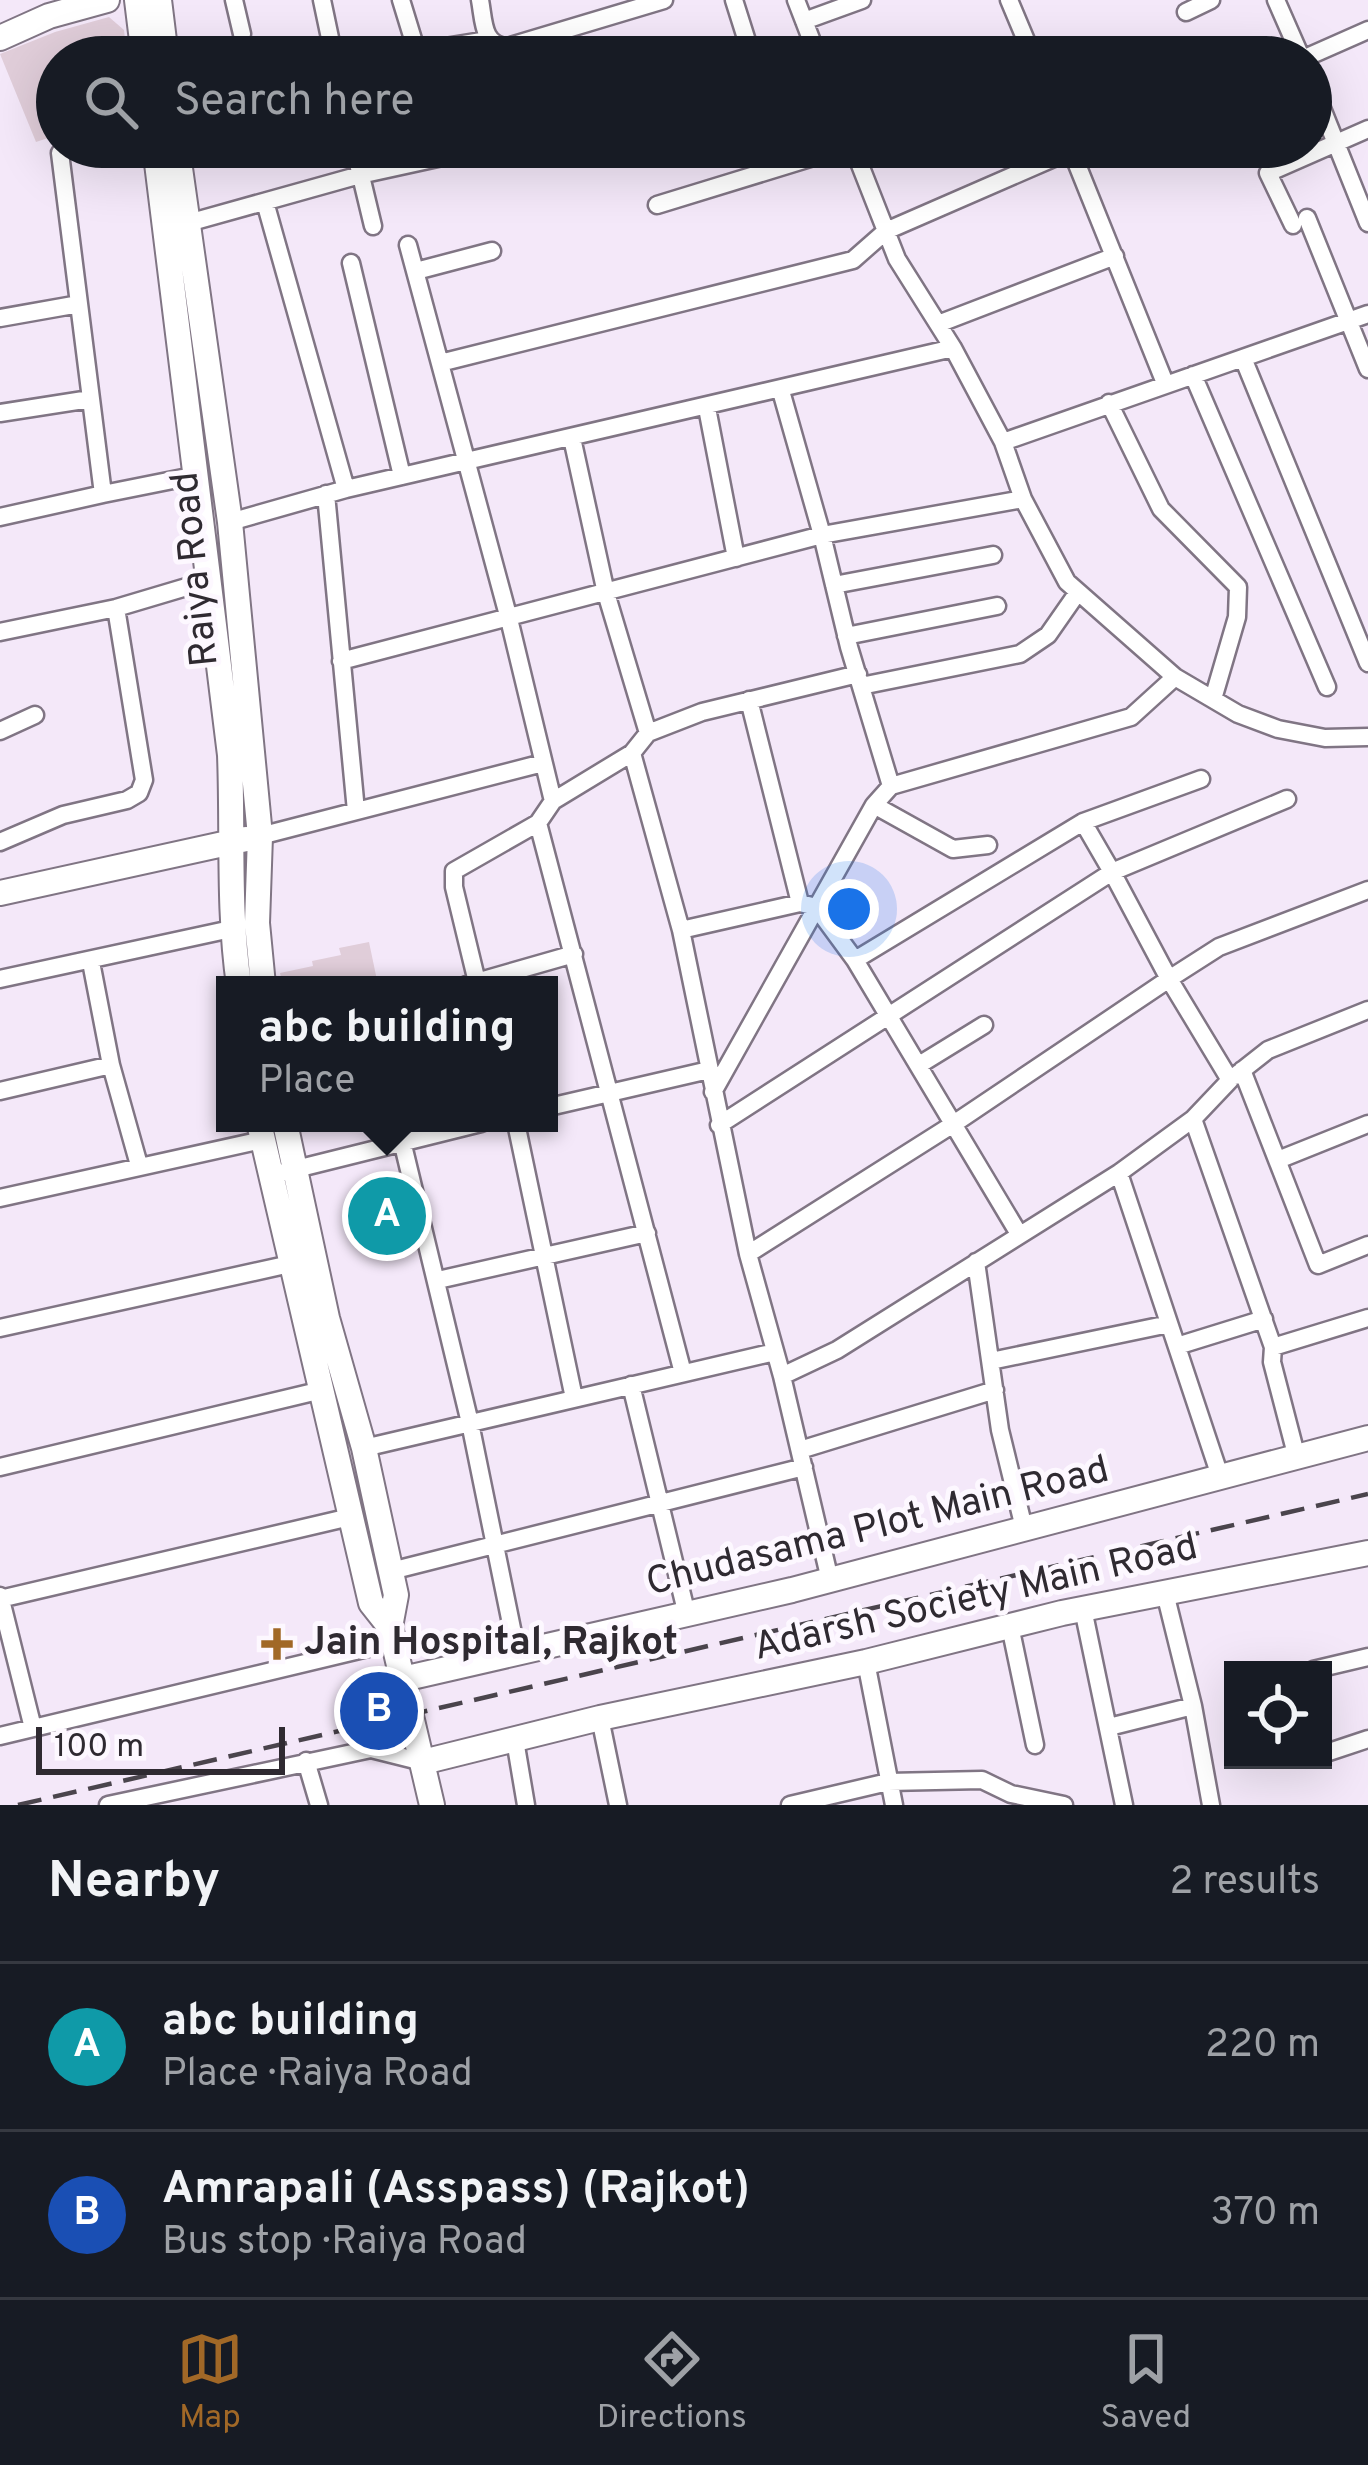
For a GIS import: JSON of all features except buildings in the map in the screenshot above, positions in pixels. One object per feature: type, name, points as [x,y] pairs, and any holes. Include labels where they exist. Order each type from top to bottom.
[{"type":"street","points":[[0,38],[49,16],[107,0]]},
{"type":"street","points":[[137,0],[141,36]]},
{"type":"street","points":[[159,0],[163,36]]},
{"type":"street","points":[[234,0],[242,34]]},
{"type":"street","points":[[322,0],[330,36]]},
{"type":"street","points":[[401,0],[412,36]]},
{"type":"street","points":[[481,0],[487,36]]},
{"type":"street","points":[[543,36],[664,0]]},
{"type":"street","points":[[734,0],[745,36]]},
{"type":"street","points":[[796,0],[810,36]]},
{"type":"street","points":[[804,21],[862,0]]},
{"type":"street","points":[[1010,0],[1024,36]]},
{"type":"street","points":[[1186,12],[1211,0]]},
{"type":"street","points":[[1276,0],[1294,36]]},
{"type":"street","points":[[1332,45],[1368,30]]},
{"type":"street","points":[[1332,144],[1368,129]]},
{"type":"street","points":[[1332,130],[1368,223]]},
{"type":"street","points":[[62,168],[103,494]]},
{"type":"street","name":"Raiya Road","points":[[158,168],[230,754],[231,928],[238,976]]},
{"type":"street","name":"Raiya Road","points":[[180,168],[230,522],[260,836],[257,923],[262,976]]},
{"type":"street","points":[[358,168],[373,226]]},
{"type":"street","points":[[188,223],[392,168]]},
{"type":"street","points":[[657,205],[779,168]]},
{"type":"street","points":[[858,168],[897,260],[953,348],[1003,442],[1023,499],[1067,582],[1175,676],[1238,714],[1278,729],[1324,738],[1368,737]]},
{"type":"street","points":[[440,363],[853,260],[886,231],[1029,168]]},
{"type":"street","points":[[1082,168],[1165,383]]},
{"type":"street","points":[[1279,168],[1268,173],[1300,222],[1368,369]]},
{"type":"street","points":[[265,202],[346,489]]},
{"type":"street","points":[[408,245],[553,801]]},
{"type":"street","points":[[416,271],[492,251]]},
{"type":"street","points":[[938,324],[1115,256]]},
{"type":"street","points":[[351,263],[402,476]]},
{"type":"street","points":[[0,318],[79,304]]},
{"type":"street","points":[[1003,442],[1368,314]]},
{"type":"street","points":[[230,522],[464,460],[953,348]]},
{"type":"street","points":[[1243,358],[1368,663]]},
{"type":"street","points":[[1193,375],[1327,687]]},
{"type":"street","points":[[781,391],[891,786]]},
{"type":"street","points":[[0,413],[90,399]]},
{"type":"street","points":[[1109,404],[1161,509],[1238,586],[1238,616],[1213,699]]},
{"type":"street","points":[[707,408],[736,558]]},
{"type":"street","points":[[572,438],[606,593],[648,733]]},
{"type":"street","points":[[0,517],[198,475]]},
{"type":"street","points":[[326,494],[356,811]]},
{"type":"street","points":[[341,661],[822,535],[1023,499]]},
{"type":"street","points":[[834,585],[993,556]]},
{"type":"street","points":[[0,632],[116,608],[210,580]]},
{"type":"street","points":[[471,976],[454,871],[538,823],[553,801],[632,753],[648,733],[748,700],[1020,654],[1048,635],[1078,592]]},
{"type":"street","points":[[847,636],[997,606]]},
{"type":"street","points":[[0,842],[62,815],[139,793],[143,780],[116,608]]},
{"type":"street","points":[[713,1092],[808,905],[891,786],[1131,716],[1175,676]]},
{"type":"street","points":[[748,700],[808,905],[855,960],[1019,1234]]},
{"type":"street","points":[[0,730],[35,715]]},
{"type":"street","points":[[632,753],[681,930],[748,1254],[830,1580]]},
{"type":"street","points":[[0,893],[260,836],[543,763]]},
{"type":"street","points":[[855,960],[1083,822],[1202,779]]},
{"type":"street","points":[[719,1125],[1112,872],[1287,799]]},
{"type":"street","points":[[874,805],[953,849],[988,845]]},
{"type":"street","points":[[1083,822],[1169,979],[1236,1075],[1278,1160],[1318,1264],[1368,1245]]},
{"type":"street","points":[[538,823],[682,1373]]},
{"type":"street","points":[[748,1254],[1219,947],[1368,890]]},
{"type":"street","points":[[681,930],[808,905]]},
{"type":"street","points":[[0,979],[231,928]]},
{"type":"street","points":[[497,976],[574,954]]},
{"type":"street","points":[[91,962],[111,1065],[139,1165]]},
{"type":"street","points":[[782,1376],[837,1350],[1119,1173],[1193,1119],[1268,1050],[1368,1010]]},
{"type":"street","points":[[919,1065],[984,1025]]},
{"type":"street","points":[[0,1091],[111,1065]]},
{"type":"street","points":[[558,1105],[709,1070]]},
{"type":"street","points":[[1193,1119],[1274,1347],[1272,1362],[1297,1458]]},
{"type":"street","points":[[1278,1160],[1368,1124]]},
{"type":"street","points":[[0,1198],[257,1132]]},
{"type":"street","points":[[262,1132],[282,1173],[364,1448],[396,1595],[392,1634],[432,1805]]},
{"type":"street","points":[[284,1132],[282,1173],[290,1264],[371,1603],[392,1634]]},
{"type":"street","points":[[282,1173],[403,1145],[432,1132]]},
{"type":"street","points":[[518,1132],[574,1398]]},
{"type":"street","points":[[403,1145],[438,1280],[517,1653]]},
{"type":"street","points":[[1119,1173],[1221,1479]]},
{"type":"street","points":[[438,1280],[647,1233]]},
{"type":"street","points":[[976,1262],[995,1390],[1024,1528]]},
{"type":"street","points":[[0,1328],[290,1264]]},
{"type":"street","points":[[1274,1347],[1368,1318]]},
{"type":"street","points":[[1177,1346],[1264,1319]]},
{"type":"street","points":[[991,1361],[1168,1324]]},
{"type":"street","points":[[364,1448],[775,1352]]},
{"type":"street","points":[[631,1385],[687,1615]]},
{"type":"street","points":[[0,1467],[322,1390]]},
{"type":"street","points":[[391,1571],[659,1507],[995,1390]]},
{"type":"street","name":"Chudasama Plot Main Road","points":[[403,1679],[830,1580],[1368,1438]]},
{"type":"street","points":[[33,1728],[0,1598],[350,1517]]},
{"type":"street","name":"Adarsh Society Main Road","points":[[423,1762],[1083,1609],[1368,1552]]},
{"type":"street","points":[[1165,1593],[1211,1805]]},
{"type":"street","points":[[1083,1609],[1124,1805]]},
{"type":"street","points":[[1010,1626],[1035,1744]]},
{"type":"street","points":[[0,1736],[392,1634]]},
{"type":"street","points":[[1332,1665],[1368,1657]]},
{"type":"street","points":[[866,1662],[894,1805]]},
{"type":"street","points":[[1109,1727],[1193,1706]]},
{"type":"street","points":[[600,1718],[618,1805]]},
{"type":"street","points":[[1332,1751],[1368,1739]]},
{"type":"street","points":[[514,1740],[526,1805]]},
{"type":"street","points":[[108,1805],[371,1749],[423,1762]]},
{"type":"street","points":[[306,1761],[319,1805]]},
{"type":"street","points":[[790,1805],[888,1782],[982,1780],[1011,1794],[1064,1805]]},
{"type":"street","points":[[191,1784],[196,1805]]},
{"type":"railway","points":[[18,1805],[1368,1494]]},
{"type":"place","name":"abc building","points":[[387,1216]]},
{"type":"place","name":"Jain Hospital, Rajkot","points":[[277,1644]]},
{"type":"place","name":"Amrapali (Asspass) (Rajkot)","points":[[379,1711]]}]
